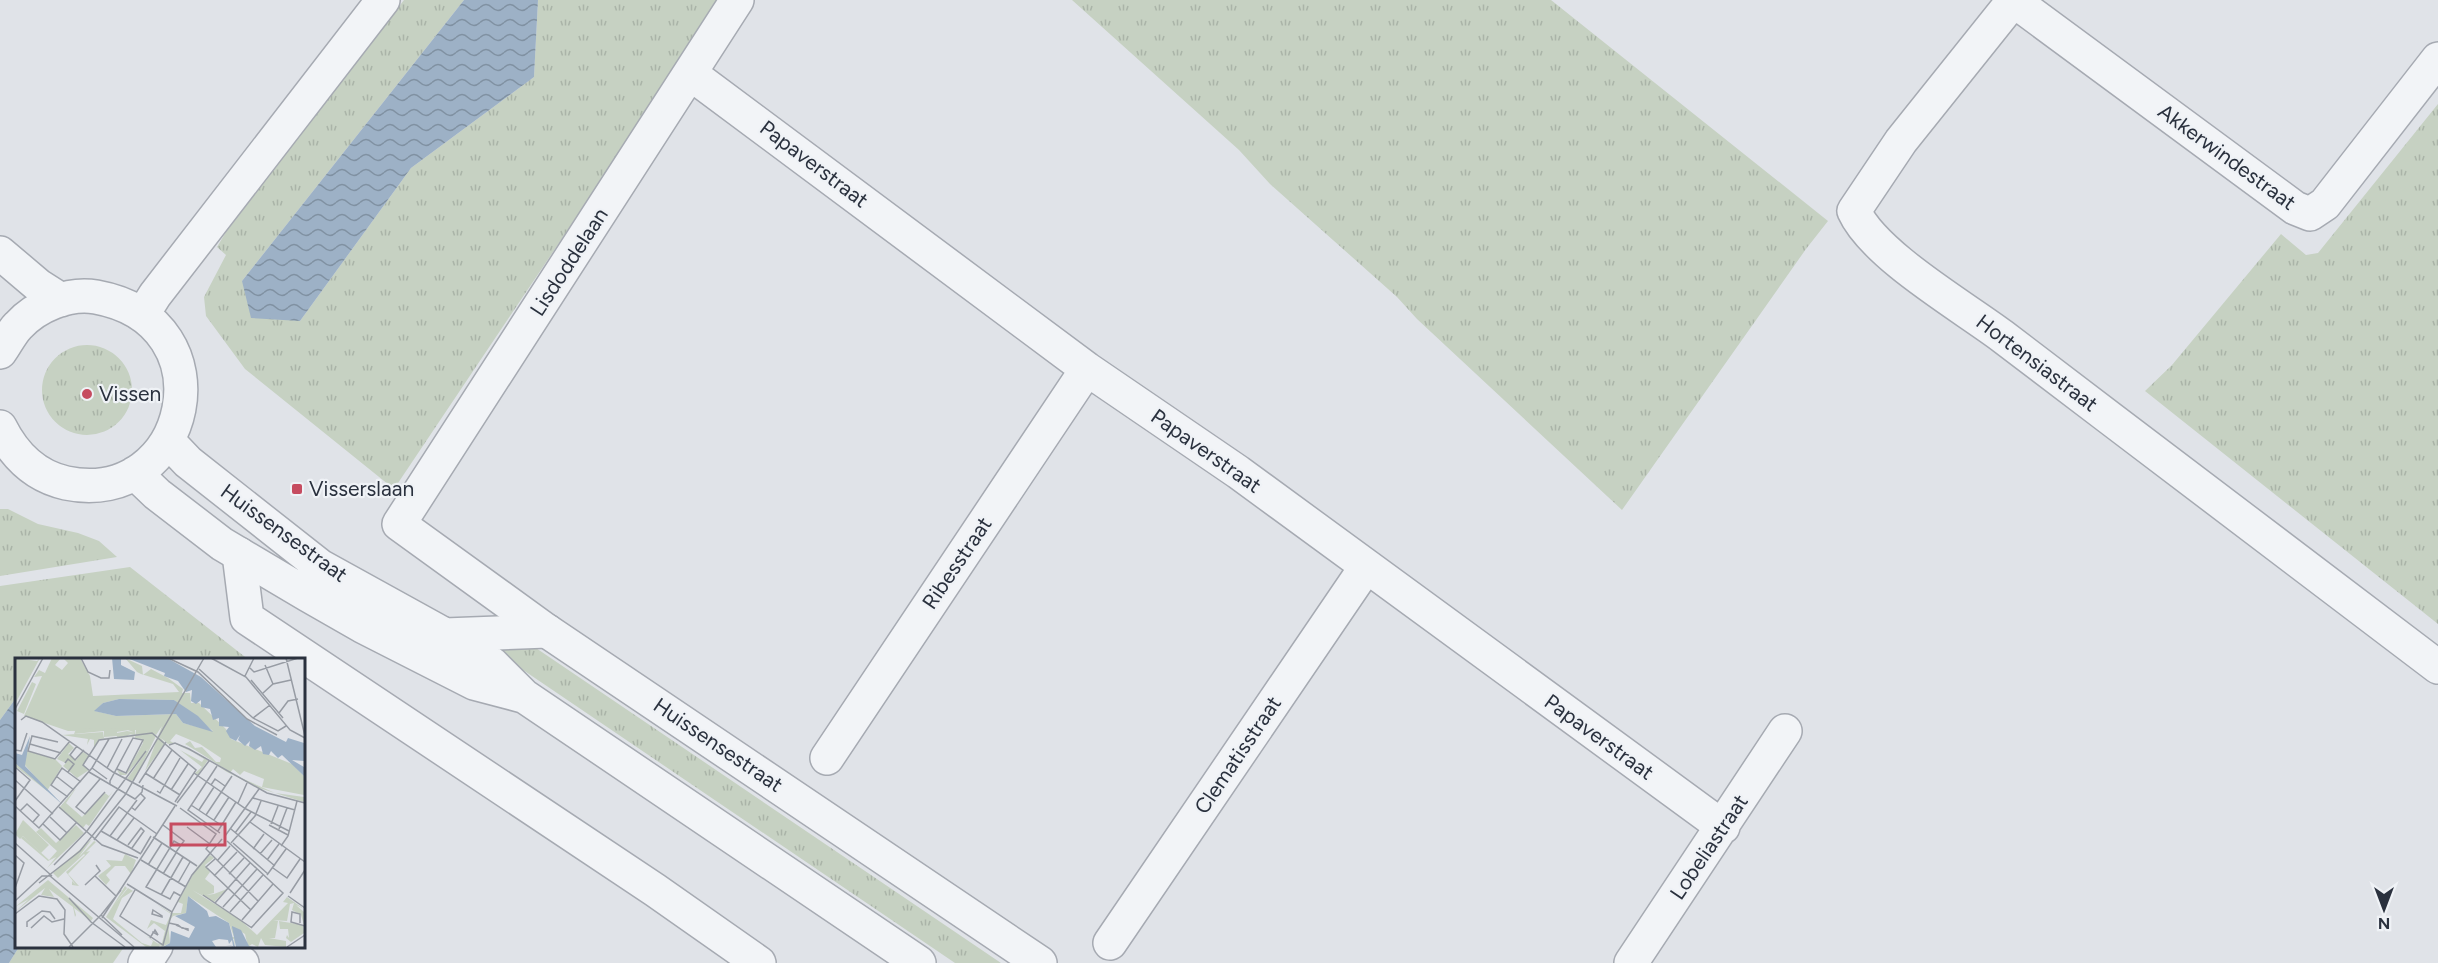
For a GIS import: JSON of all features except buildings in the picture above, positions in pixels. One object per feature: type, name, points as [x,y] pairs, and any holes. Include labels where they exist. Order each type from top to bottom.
[{"type":"street","points":[[143,314],[155,295],[383,0]]},
{"type":"street","name":"Lisdoddelaan","points":[[399,524],[737,0]]},
{"type":"street","name":"Akkerwindestraat","points":[[2013,0],[2295,208],[2310,214],[2325,204],[2438,59]]},
{"type":"street","name":"Hortensiastraat","points":[[2013,0],[1901,141],[1854,211],[1858,220],[1881,246],[1948,298],[1982,321],[2250,523],[2438,668]]},
{"type":"street","name":"Papaverstraat","points":[[691,74],[1087,369],[1238,472],[1723,827]]},
{"type":"street","points":[[0,253],[39,286],[61,300]]},
{"type":"street","points":[[3,443],[29,467],[54,480],[82,486],[110,483],[135,473],[154,459],[168,441],[182,400],[181,375],[174,351],[160,331],[143,314],[118,301],[89,296],[61,300],[5,329]]},
{"type":"street","name":"Ribesstraat","points":[[827,758],[1087,369]]},
{"type":"street","name":"Huissensestraat","points":[[168,441],[188,462],[320,566],[445,635],[492,664],[525,696],[919,963]]},
{"type":"street","name":"Huissensestraat","points":[[135,473],[157,494],[222,544],[362,626],[474,682],[525,696]]},
{"type":"street","name":"Huissensestraat","points":[[399,524],[547,631],[1040,963]]},
{"type":"street","name":"Huissensestraat","points":[[239,554],[247,618],[297,658]]},
{"type":"street","name":"Clematisstraat","points":[[1110,943],[1366,567]]},
{"type":"street","points":[[445,635],[547,631]]},
{"type":"street","name":"Huissensestraat","points":[[306,665],[655,890],[759,963]]},
{"type":"street","name":"Lobeliastraat","points":[[1632,963],[1785,731]]},
{"type":"street","points":[[145,963],[155,948]]},
{"type":"street","points":[[219,948],[242,963]]},
{"type":"green space","points":[[404,0],[464,0],[242,281],[300,321],[411,168],[534,77],[538,0],[722,0],[394,489],[245,369],[206,316],[204,297],[226,255],[217,247],[226,232]]},
{"type":"green space","points":[[1072,0],[1551,0],[1828,221],[1622,510],[1417,319],[1397,297],[1270,184],[1239,150]]},
{"type":"green space","points":[[2438,104],[2438,624],[2145,391],[2172,365],[2281,234],[2306,255],[2318,253]]},
{"type":"green space","points":[[87,345],[104,348],[119,358],[129,373],[132,390],[129,407],[119,422],[104,432],[87,435],[70,432],[55,422],[45,407],[42,390],[45,373],[55,358],[70,348]]},
{"type":"green space","points":[[0,509],[8,509],[38,524],[78,533],[99,541],[117,557],[0,576]]},
{"type":"green space","points":[[130,567],[246,658],[15,658],[15,699],[0,720],[0,586]]},
{"type":"green space","points":[[493,640],[530,644],[1001,963],[955,963],[498,653]]},
{"type":"green space","points":[[18,948],[123,948],[113,963],[9,963]]},
{"type":"water","points":[[464,0],[538,0],[534,77],[411,168],[300,321],[251,318],[242,281]]},
{"type":"water","points":[[15,699],[15,948],[18,948],[9,963],[0,963],[0,720]]},
{"type":"place","name":"Vissen","points":[[87,394]]},
{"type":"place","name":"Visserslaan","points":[[297,489]]}]
